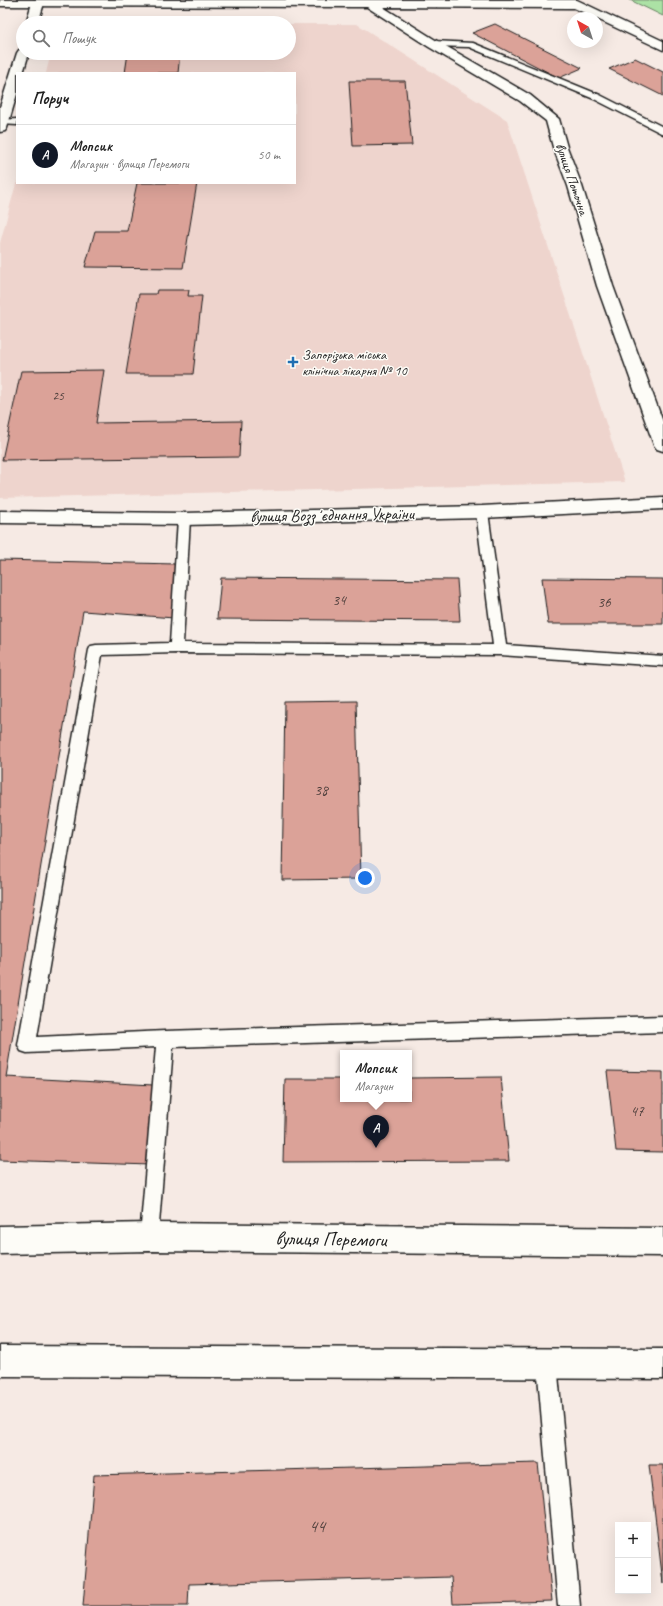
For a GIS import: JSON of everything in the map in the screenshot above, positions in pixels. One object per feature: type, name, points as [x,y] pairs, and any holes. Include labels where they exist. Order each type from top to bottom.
[{"type":"street","points":[[34,16],[39,1]]},
{"type":"street","points":[[0,2],[572,2],[663,46]]},
{"type":"street","name":"вулиця Поточна","points":[[369,3],[433,44],[525,98],[552,119],[560,147],[575,186],[605,286],[663,445]]},
{"type":"street","points":[[17,72],[21,60]]},
{"type":"street","points":[[1,125],[16,76]]},
{"type":"street","name":"вулиця Воззʼєднання України","points":[[0,517],[184,519],[482,512],[663,503]]},
{"type":"street","name":"вулиця Перемоги","points":[[0,1240],[149,1237],[663,1242]]},
{"type":"street","points":[[0,1362],[663,1364]]},
{"type":"lane","points":[[433,44],[470,44],[597,97],[663,131]]},
{"type":"lane","points":[[1,125],[16,122]]},
{"type":"lane","points":[[482,512],[500,650]]},
{"type":"lane","points":[[176,648],[184,519]]},
{"type":"lane","points":[[663,661],[500,650],[176,648],[96,650],[27,1045],[165,1039],[663,1024]]},
{"type":"lane","points":[[149,1237],[165,1039]]},
{"type":"lane","points":[[548,1364],[569,1606]]},
{"type":"shaded area","name":"Запорізька міська клінічна лікарня № 10","points":[[296,24],[357,24],[507,120],[625,482],[0,498],[0,243],[16,184],[296,184],[296,72],[46,72],[49,60],[296,60]]},
{"type":"green space","points":[[630,0],[663,0],[663,16]]},
{"type":"building","points":[[495,24],[582,68],[559,78],[472,33]]},
{"type":"building","points":[[635,58],[663,72],[663,96],[609,69]]},
{"type":"building","points":[[127,60],[179,60],[178,72],[125,72]]},
{"type":"building","points":[[349,81],[405,81],[412,145],[353,146]]},
{"type":"building","points":[[137,184],[197,184],[183,268],[85,267],[95,231],[127,231]]},
{"type":"building","points":[[157,290],[189,290],[188,296],[202,296],[193,374],[126,374],[139,294],[156,294]]},
{"type":"building","points":[[104,370],[96,423],[241,421],[239,457],[2,460],[21,371]]},
{"type":"building","points":[[0,560],[176,564],[174,618],[83,611],[6,1077],[153,1085],[150,1165],[0,1160]]},
{"type":"building","points":[[221,578],[457,580],[460,621],[217,619]]},
{"type":"building","points":[[542,578],[663,579],[663,624],[548,624]]},
{"type":"building","points":[[356,701],[361,879],[282,880],[285,702]]},
{"type":"building","points":[[607,1071],[663,1072],[663,1152],[616,1151]]},
{"type":"building","points":[[501,1077],[509,1161],[283,1162],[285,1079],[340,1079],[340,1102],[412,1102],[412,1078]]},
{"type":"building","points":[[538,1463],[552,1601],[453,1604],[451,1577],[189,1584],[188,1606],[83,1606],[94,1475]]},
{"type":"building","points":[[649,1465],[663,1465],[663,1583]]},
{"type":"place","name":"Запорізька міська клінічна лікарня № 10","points":[[293,362]]},
{"type":"place","name":"Мопсик","points":[[376,1148]]}]
